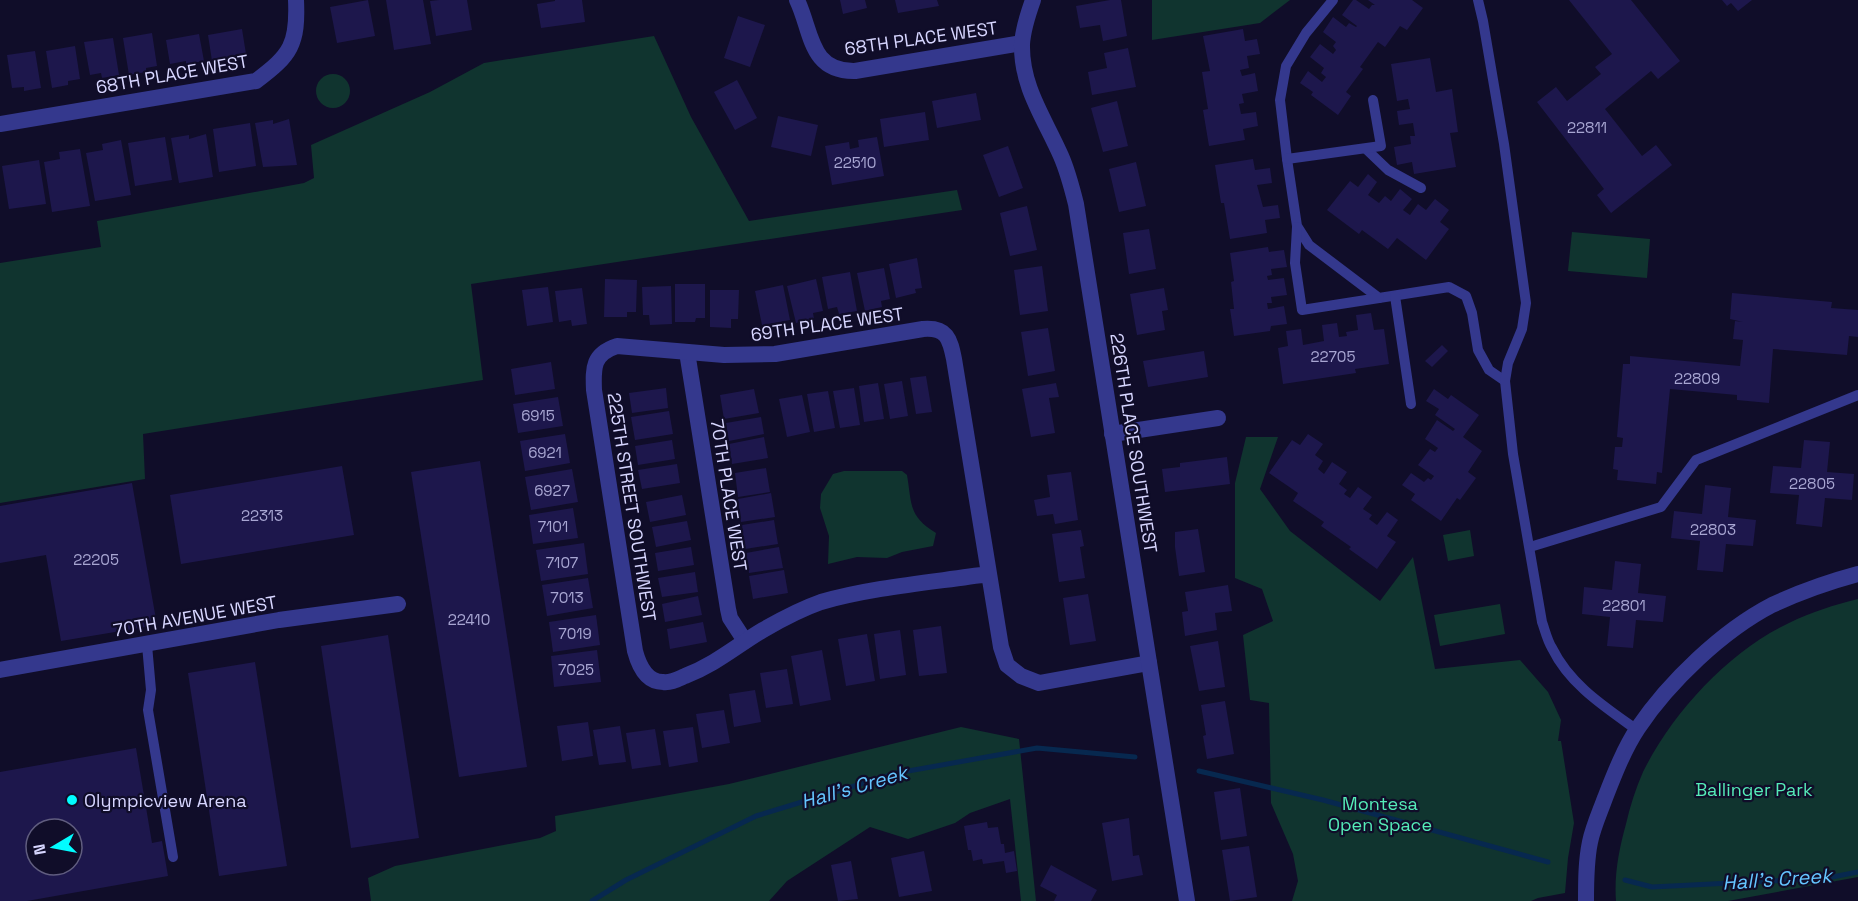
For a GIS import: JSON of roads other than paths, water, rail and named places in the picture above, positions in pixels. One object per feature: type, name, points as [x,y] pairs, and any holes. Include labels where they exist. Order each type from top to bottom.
[{"type":"street","name":"68TH PLACE WEST","points":[[0,124],[256,81],[275,67],[290,49],[297,25],[296,0]]},
{"type":"street","name":"68TH PLACE WEST","points":[[797,0],[803,12],[810,39],[821,59],[842,71],[855,71],[1022,43]]},
{"type":"street","name":"226TH PLACE SOUTHWEST","points":[[1033,0],[1026,19],[1022,43],[1023,64],[1034,104],[1062,158],[1076,204],[1187,901]]},
{"type":"street","name":"69TH PLACE WEST","points":[[607,349],[617,346],[724,355],[775,354],[923,329],[935,328],[945,333],[951,344],[954,359],[988,574]]},
{"type":"street","name":"225TH STREET SOUTHWEST","points":[[607,349],[594,365],[594,390],[638,665],[653,680],[672,681],[720,660],[745,641]]},
{"type":"street","name":"70TH PLACE WEST","points":[[687,352],[728,609],[730,618],[745,641]]},
{"type":"street","points":[[1112,434],[1218,418]]},
{"type":"street","points":[[745,641],[793,614],[822,602],[854,594],[988,574],[1001,647],[1007,665],[1021,676],[1039,683],[1149,663]]},
{"type":"street","points":[[1586,901],[1590,839],[1617,767],[1637,730],[1672,686],[1701,657],[1733,631],[1770,606],[1809,588],[1858,574]]},
{"type":"street","name":"70TH AVENUE WEST","points":[[0,670],[279,620],[398,604]]},
{"type":"lane","points":[[1332,0],[1306,33],[1286,66],[1280,100],[1297,226],[1296,263],[1302,310],[1449,287],[1466,296],[1472,313],[1478,350],[1489,370],[1505,381]]},
{"type":"lane","points":[[1478,0],[1504,144],[1526,303],[1522,329],[1508,363],[1505,381],[1513,454],[1542,622],[1551,647],[1563,666],[1590,696],[1637,730]]},
{"type":"lane","points":[[1287,159],[1381,146],[1374,100]]},
{"type":"lane","points":[[1366,149],[1388,170],[1421,188]]},
{"type":"lane","points":[[1297,226],[1309,245],[1379,298]]},
{"type":"lane","points":[[1395,296],[1411,404]]},
{"type":"lane","points":[[1530,547],[1661,507],[1696,460],[1858,395]]},
{"type":"lane","points":[[147,645],[151,690],[148,710],[173,857]]},
{"type":"waterway","name":"Hall's Creek","points":[[592,901],[626,880],[756,816],[897,773],[1037,748],[1135,757]]},
{"type":"waterway","name":"Hall's Creek","points":[[1199,771],[1323,800],[1548,862]]},
{"type":"waterway","name":"Hall's Creek","points":[[1625,880],[1652,887],[1827,878],[1858,872]]},
{"type":"place","name":"Olympicview Arena","points":[[72,800]]},
{"type":"park label","name":"Ballinger Park","points":[[1754,789]]},
{"type":"park label","name":"Montesa Open Space","points":[[1380,813]]}]
